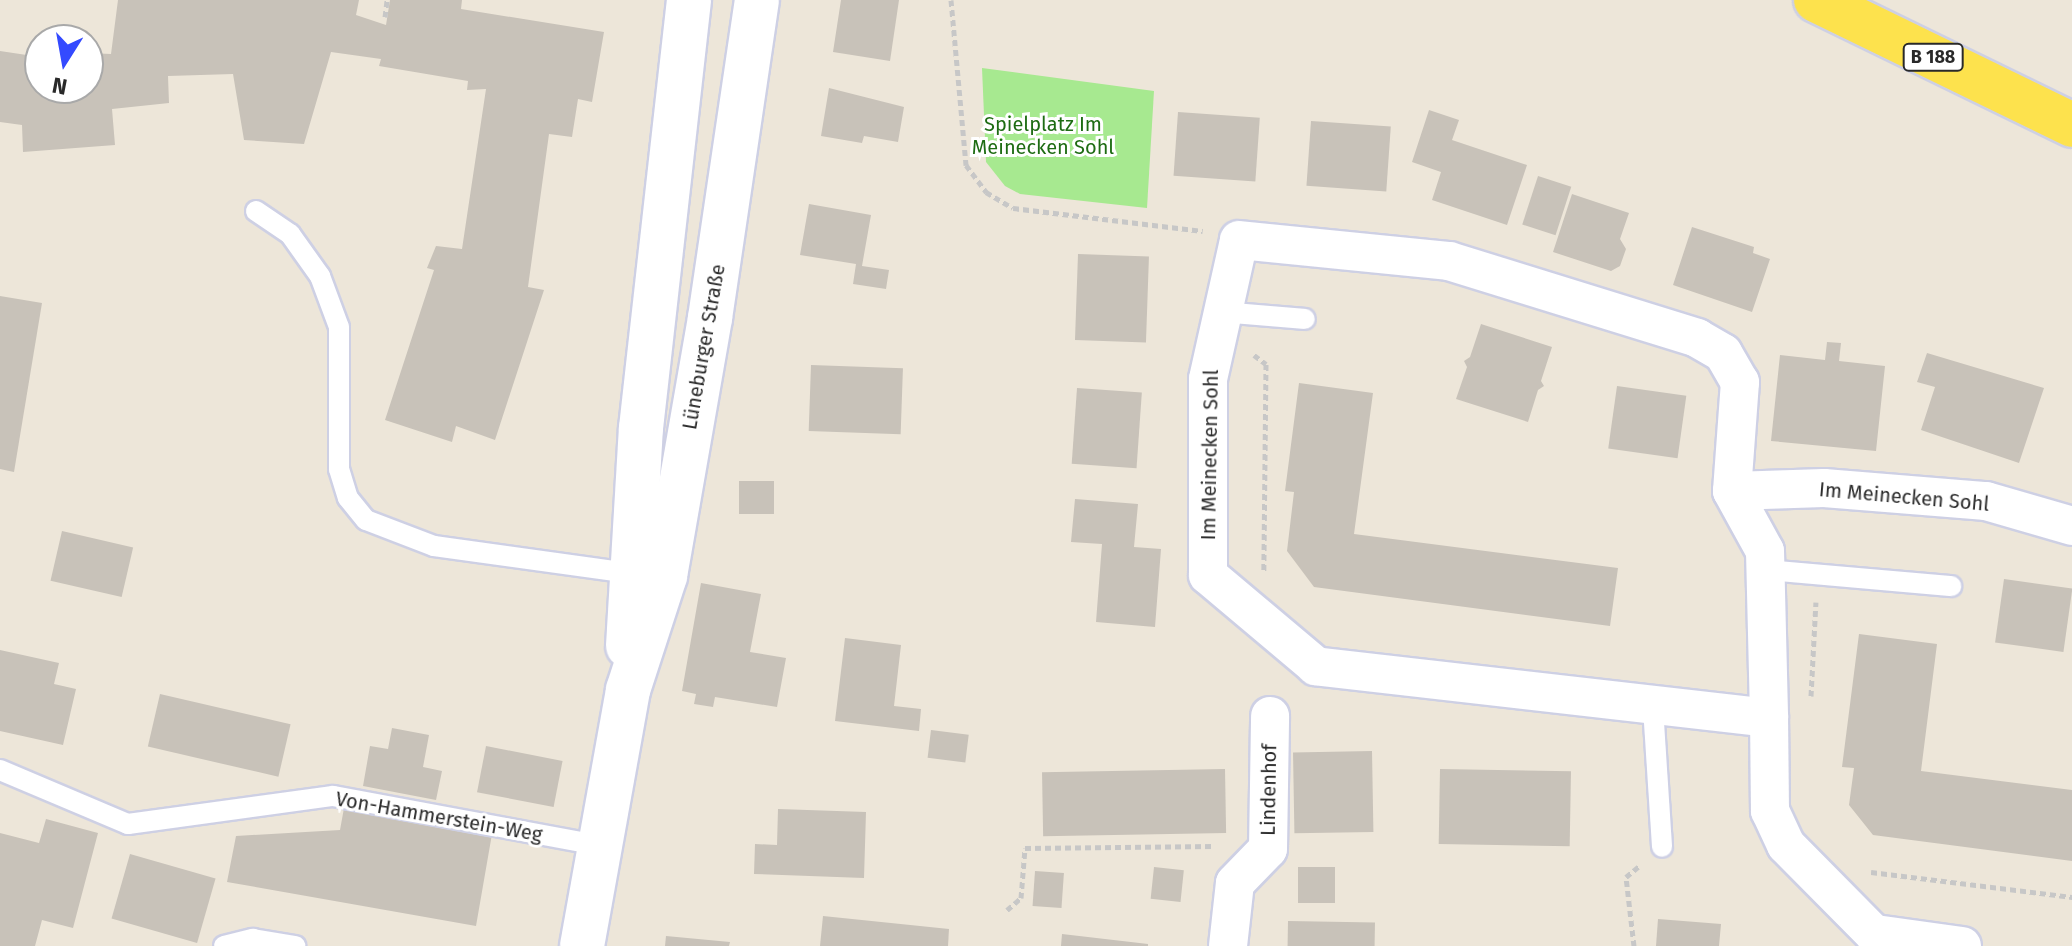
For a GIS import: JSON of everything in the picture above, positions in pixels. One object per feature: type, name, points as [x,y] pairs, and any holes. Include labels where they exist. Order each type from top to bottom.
[{"type":"main road","name":"B 188","points":[[1816,0],[2072,125]]},
{"type":"street","name":"Lüneburger Straße","points":[[647,574],[689,0]]},
{"type":"street","name":"Lüneburger Straße","points":[[582,946],[612,789],[647,574],[710,318],[757,0]]},
{"type":"street","name":"Im Meinecken Sohl","points":[[1239,240],[1208,379],[1208,575],[1316,666],[1769,718]]},
{"type":"street","points":[[1239,240],[1449,261],[1697,338],[1723,353],[1740,382],[1732,491],[1765,551],[1767,570],[1772,680],[1769,718],[1770,811],[1786,845],[1874,934],[1962,946]]},
{"type":"street","name":"Im Meinecken Sohl","points":[[1732,491],[1824,488],[1986,501],[2072,526]]},
{"type":"street","name":"Lindenhof","points":[[1228,946],[1235,883],[1268,846],[1270,716]]},
{"type":"lane","points":[[256,211],[290,234],[320,276],[339,327],[339,469],[348,498],[366,520],[434,546],[647,574]]},
{"type":"lane","points":[[1221,321],[1305,319]]},
{"type":"lane","points":[[1767,570],[1818,572],[1951,586]]},
{"type":"lane","points":[[1653,707],[1662,847]]},
{"type":"lane","name":"Von-Hammerstein-Weg","points":[[0,770],[128,824],[333,796],[602,846]]},
{"type":"lane","points":[[224,946],[253,939],[295,946]]},
{"type":"path","points":[[385,17],[387,0]]},
{"type":"path","points":[[951,0],[966,165],[986,192],[1013,208],[1190,228],[1239,240]]},
{"type":"path","points":[[1221,321],[1266,364],[1264,577]]},
{"type":"path","points":[[1811,701],[1818,572]]},
{"type":"path","points":[[1772,680],[1812,686]]},
{"type":"path","points":[[1007,910],[1021,898],[1025,848],[1268,846]]},
{"type":"path","points":[[1634,946],[1626,877],[1662,847]]},
{"type":"path","points":[[1860,862],[1870,872],[2072,897]]},
{"type":"green space","name":"Spielplatz Im Meinecken Sohl","points":[[982,68],[1154,91],[1147,208],[1020,194],[1005,186],[986,162]]},
{"type":"building","points":[[118,0],[359,0],[356,15],[386,25],[390,0],[462,0],[461,9],[604,32],[592,102],[578,99],[572,137],[549,134],[528,287],[544,290],[495,440],[456,426],[452,442],[385,420],[434,270],[427,268],[436,246],[462,249],[486,89],[467,90],[468,81],[379,66],[381,59],[331,52],[304,144],[244,140],[233,74],[168,76],[169,103],[112,109],[115,145],[23,152],[22,125],[0,122],[0,51],[24,55],[24,104],[104,104],[104,54],[111,54]]},
{"type":"building","points":[[841,0],[899,0],[890,61],[833,52]]},
{"type":"building","points":[[829,88],[904,107],[898,142],[864,136],[862,143],[821,136]]},
{"type":"building","points":[[1429,110],[1459,120],[1452,140],[1527,165],[1507,225],[1432,200],[1441,172],[1412,162]]},
{"type":"building","points":[[1178,112],[1260,118],[1255,182],[1174,176]]},
{"type":"building","points":[[1311,121],[1391,127],[1386,191],[1306,186]]},
{"type":"building","points":[[1538,176],[1571,187],[1556,235],[1522,225]]},
{"type":"building","points":[[1572,194],[1629,213],[1620,239],[1626,249],[1620,266],[1611,271],[1553,252]]},
{"type":"building","points":[[809,204],[871,215],[862,266],[889,270],[886,289],[853,284],[856,264],[800,255]]},
{"type":"building","points":[[1692,227],[1754,247],[1753,253],[1770,259],[1752,312],[1673,285]]},
{"type":"building","points":[[1078,254],[1149,256],[1146,342],[1075,340]]},
{"type":"building","points":[[0,296],[42,303],[14,472],[0,469]]},
{"type":"building","points":[[1481,324],[1552,347],[1541,381],[1544,386],[1538,390],[1528,422],[1456,399],[1467,367],[1464,361],[1470,357]]},
{"type":"building","points":[[1827,342],[1841,343],[1839,361],[1885,366],[1876,451],[1771,441],[1780,355],[1825,360]]},
{"type":"building","points":[[1927,353],[2044,388],[2019,463],[1921,430],[1935,387],[1917,382]]},
{"type":"building","points":[[811,365],[903,368],[901,434],[809,431]]},
{"type":"building","points":[[1299,383],[1373,393],[1354,534],[1618,568],[1610,626],[1314,587],[1287,551],[1294,492],[1285,491]]},
{"type":"building","points":[[1617,386],[1686,396],[1678,458],[1608,448]]},
{"type":"building","points":[[1077,388],[1142,393],[1137,468],[1072,464]]},
{"type":"building","points":[[739,481],[774,481],[774,514],[739,514]]},
{"type":"building","points":[[1075,499],[1138,504],[1134,547],[1161,549],[1155,627],[1096,622],[1102,544],[1071,542]]},
{"type":"building","points":[[62,531],[133,547],[122,597],[51,581]]},
{"type":"building","points":[[2004,579],[2072,589],[2063,652],[1995,642]]},
{"type":"building","points":[[701,583],[761,594],[750,652],[786,658],[777,707],[715,697],[713,707],[694,704],[696,694],[682,691]]},
{"type":"building","points":[[1859,634],[1937,644],[1921,771],[2072,790],[2072,861],[1873,835],[1849,805],[1854,768],[1842,767]]},
{"type":"building","points":[[845,638],[901,645],[894,706],[921,709],[919,731],[835,721]]},
{"type":"building","points":[[0,650],[59,663],[54,684],[76,689],[63,745],[0,731]]},
{"type":"building","points":[[160,694],[291,724],[278,777],[148,747]]},
{"type":"building","points":[[392,728],[429,735],[423,767],[442,771],[436,800],[363,786],[370,746],[388,749]]},
{"type":"building","points":[[931,730],[969,735],[965,762],[928,758]]},
{"type":"building","points":[[486,746],[563,761],[554,807],[477,792]]},
{"type":"building","points":[[1372,751],[1373,832],[1294,833],[1293,752]]},
{"type":"building","points":[[1225,769],[1226,833],[1043,836],[1042,772]]},
{"type":"building","points":[[1440,769],[1571,771],[1570,846],[1439,844]]},
{"type":"building","points":[[344,808],[492,834],[476,926],[227,882],[236,836],[340,830]]},
{"type":"building","points":[[778,809],[866,812],[864,878],[754,874],[755,844],[777,845]]},
{"type":"building","points":[[46,819],[98,833],[73,928],[42,920],[35,946],[0,946],[0,833],[39,843]]},
{"type":"building","points":[[130,854],[216,879],[197,943],[112,918]]},
{"type":"building","points":[[1154,867],[1184,870],[1180,902],[1151,899]]},
{"type":"building","points":[[1298,867],[1335,867],[1335,903],[1298,903]]},
{"type":"building","points":[[1035,871],[1064,873],[1061,908],[1033,906]]},
{"type":"building","points":[[823,916],[949,929],[948,946],[820,946]]},
{"type":"building","points":[[1658,919],[1721,924],[1719,946],[1656,946]]},
{"type":"building","points":[[1288,921],[1375,923],[1375,946],[1288,946]]},
{"type":"building","points":[[1062,934],[1148,944],[1148,946],[1061,946]]},
{"type":"building","points":[[666,936],[730,942],[729,946],[665,946]]}]
